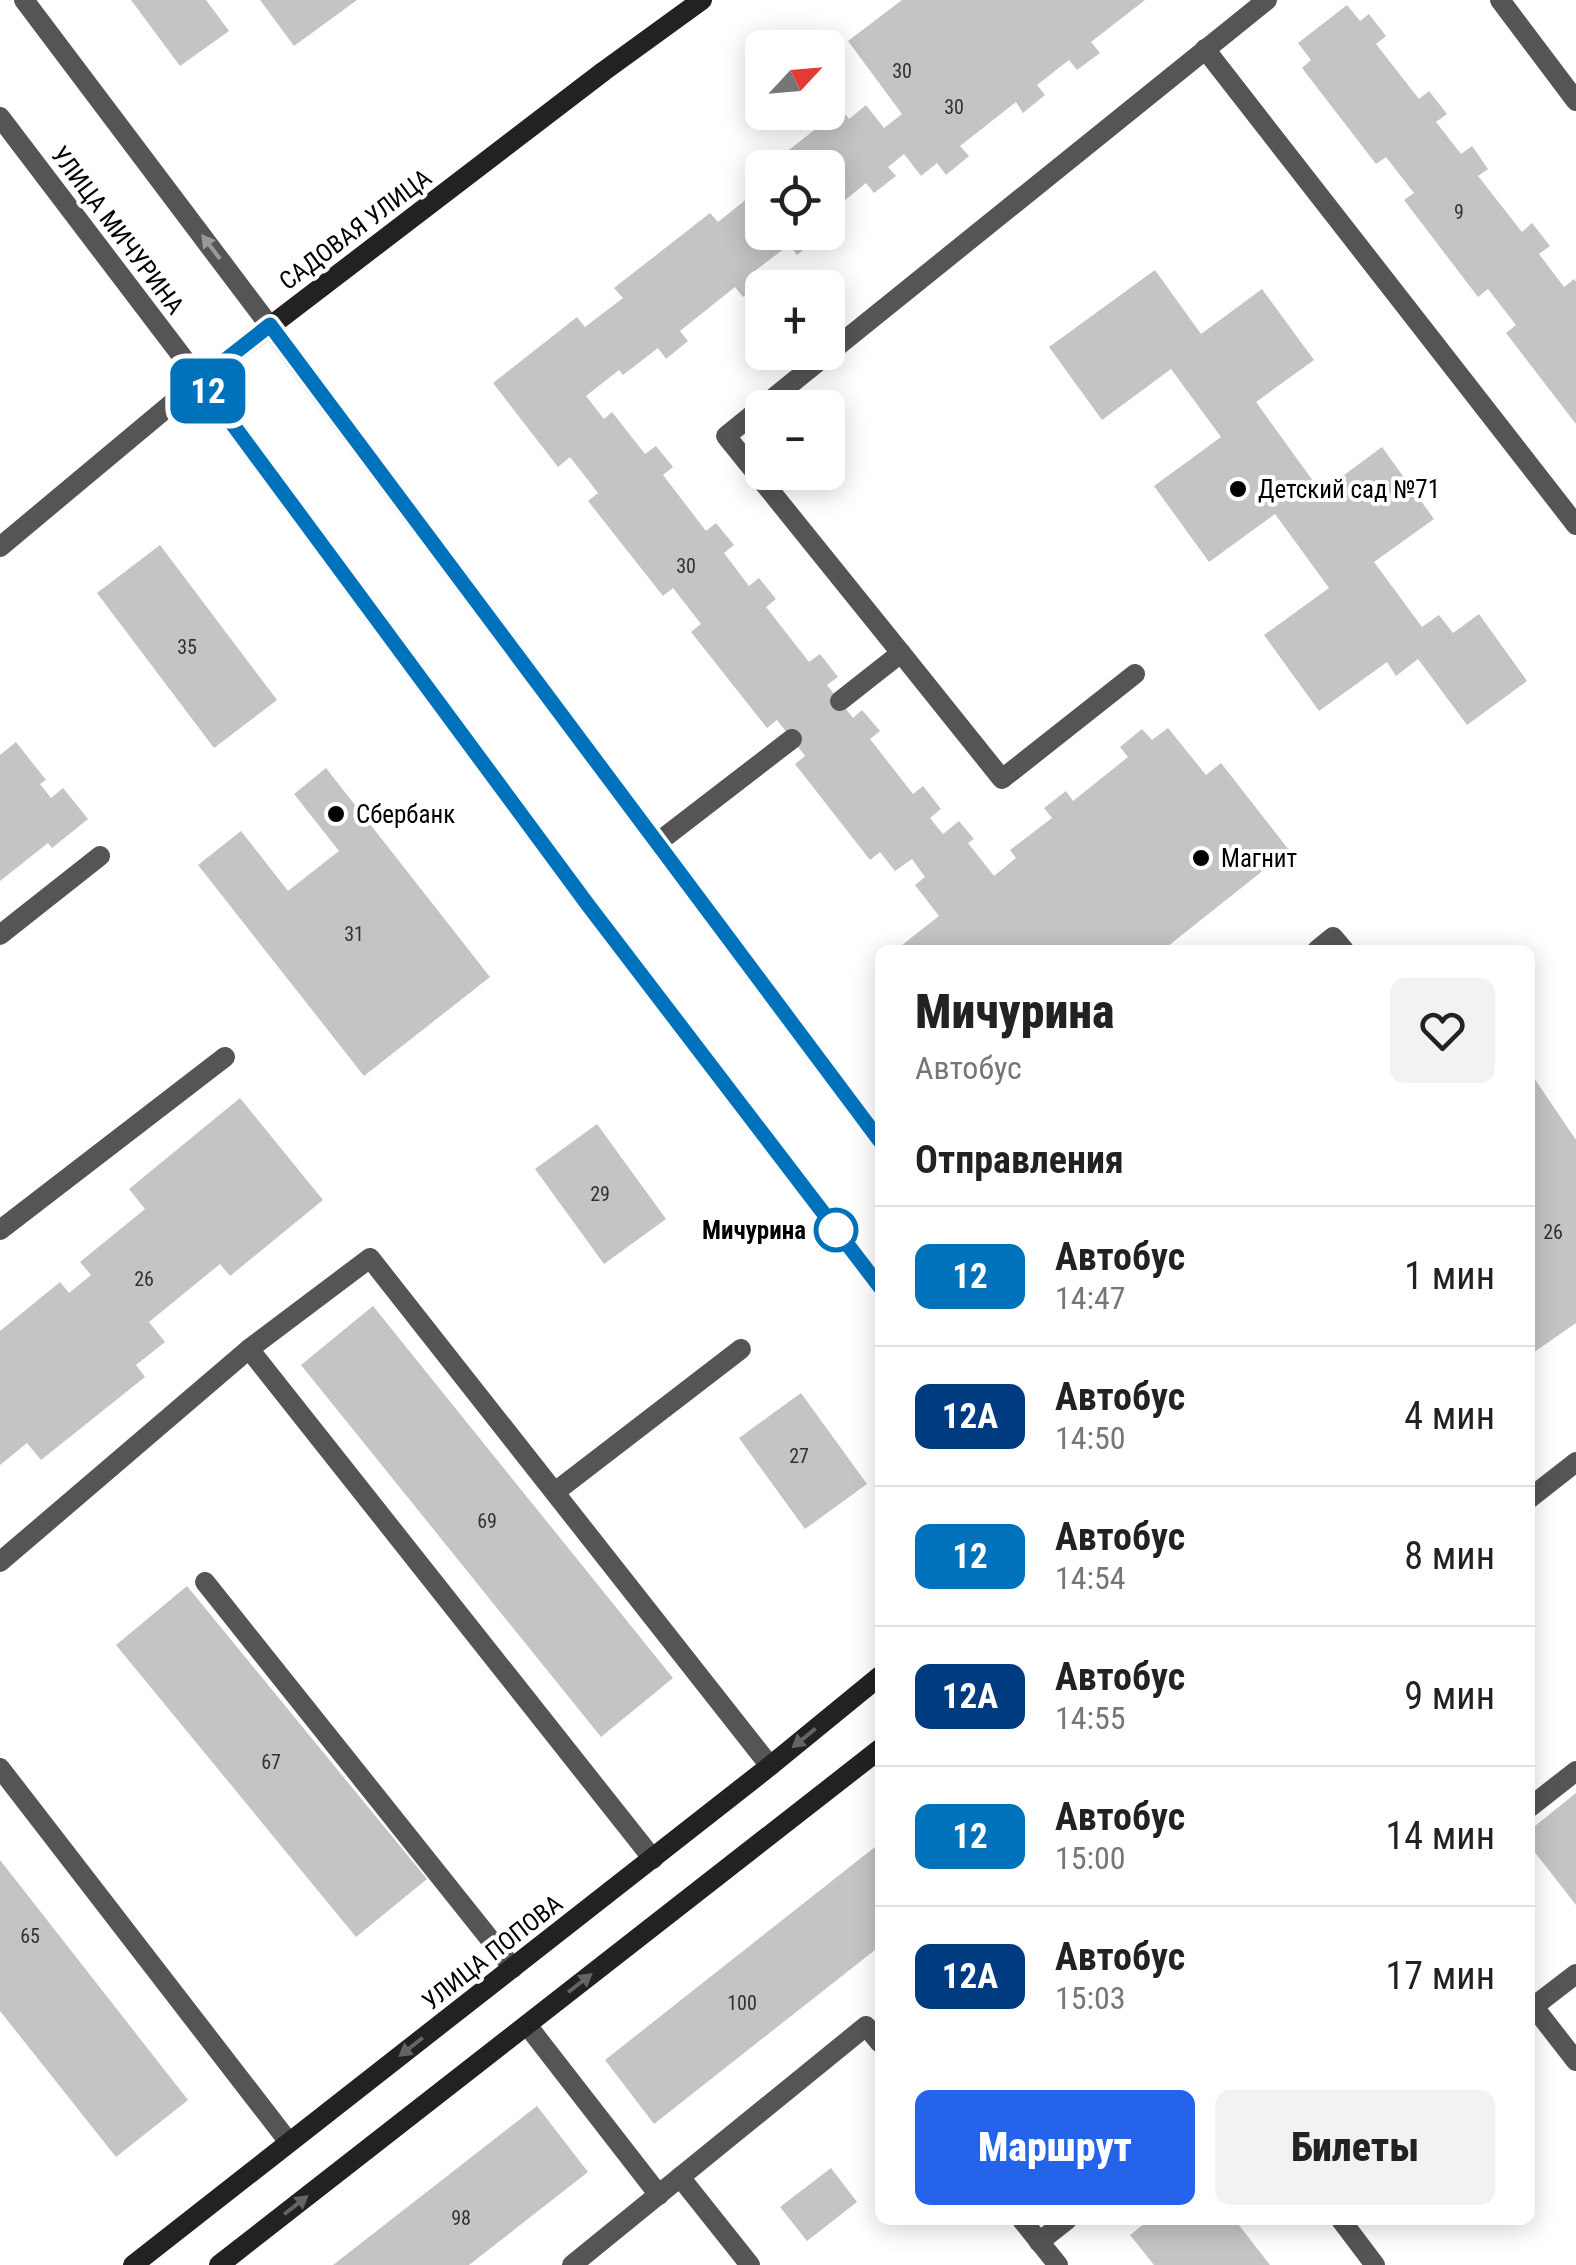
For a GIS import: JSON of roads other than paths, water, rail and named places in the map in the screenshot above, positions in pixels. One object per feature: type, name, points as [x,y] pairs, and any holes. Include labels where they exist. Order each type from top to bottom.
[{"type":"main road","name":"САДОВАЯ УЛИЦА","points":[[200,380],[702,0]]},
{"type":"main road","points":[[270,325],[875,1134]]},
{"type":"main road","name":"УЛИЦА МИЧУРИНА","points":[[200,380],[577,890],[875,1280]]},
{"type":"main road","name":"УЛИЦА ПОПОВА","points":[[133,2265],[653,1859],[875,1680]]},
{"type":"main road","points":[[219,2265],[875,1753]]},
{"type":"street","points":[[24,0],[270,325]]},
{"type":"street","points":[[1135,674],[1002,780],[726,436],[1267,0]]},
{"type":"street","points":[[1500,0],[1576,102]]},
{"type":"street","points":[[1205,50],[1576,524]]},
{"type":"street","name":"УЛИЦА МИЧУРИНА","points":[[0,116],[200,380]]},
{"type":"street","name":"САДОВАЯ УЛИЦА","points":[[0,547],[200,380]]},
{"type":"street","points":[[840,701],[901,654]]},
{"type":"street","points":[[657,843],[792,740]]},
{"type":"street","points":[[0,934],[100,856]]},
{"type":"street","points":[[0,1230],[225,1057]]},
{"type":"street","points":[[0,1562],[248,1349],[370,1258],[770,1766]]},
{"type":"street","points":[[248,1349],[653,1859]]},
{"type":"street","points":[[555,1492],[740,1349]]},
{"type":"street","points":[[1535,1494],[1576,1462]]},
{"type":"street","points":[[205,1582],[512,1968]]},
{"type":"street","points":[[0,1768],[288,2141]]},
{"type":"street","points":[[1535,1804],[1576,1771]]},
{"type":"street","points":[[1535,2002],[1576,1974]]},
{"type":"street","points":[[1535,2008],[1576,2061]]},
{"type":"street","points":[[527,2025],[659,2194]]},
{"type":"street","points":[[572,2265],[866,2026],[875,2037]]},
{"type":"street","points":[[680,2177],[750,2265]]},
{"type":"street","points":[[1026,2225],[1058,2265]]},
{"type":"street","points":[[1039,2242],[1061,2225]]},
{"type":"street","points":[[1345,2225],[1376,2265]]},
{"type":"place","name":"Детский сад №71","points":[[1238,489]]},
{"type":"place","name":"Сбербанк","points":[[336,814]]},
{"type":"place","name":"Магнит","points":[[1201,858]]},
{"type":"place","name":"Мичурина","points":[[836,1230]]}]
